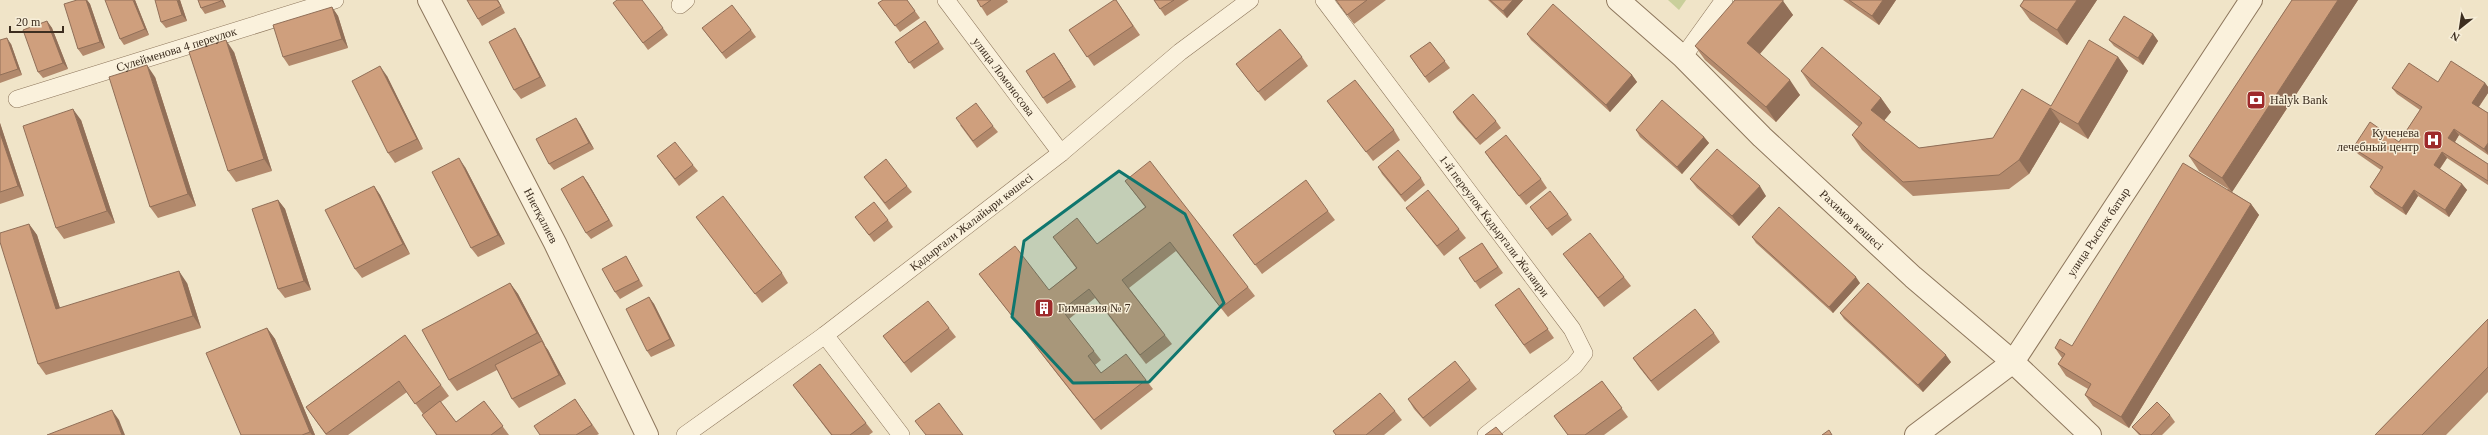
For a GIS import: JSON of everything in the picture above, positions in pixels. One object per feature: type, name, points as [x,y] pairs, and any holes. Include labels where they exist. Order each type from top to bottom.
[{"type":"street","name":"Сулейменова 4 переулок","points":[[17,99],[335,0]]},
{"type":"street","name":"Ниетқалиев","points":[[429,0],[555,243],[646,435]]},
{"type":"street","name":"улица Ломоносова","points":[[946,0],[1061,153]]},
{"type":"street","name":"Қадырғали Жалайыри көшесі","points":[[685,435],[825,335],[1061,153],[1180,52],[1250,0]]},
{"type":"street","name":"1-й переулок Кадыргали Жалаири","points":[[1324,0],[1572,329],[1584,353],[1574,366],[1486,435]]},
{"type":"street","name":"Рахимов көшесі","points":[[1618,0],[1683,57],[1762,137],[1913,277],[2013,362],[2090,435]]},
{"type":"street","points":[[1683,57],[1724,0]]},
{"type":"street","name":"улица Рыспек батыр","points":[[1916,435],[2013,362],[2251,0]]},
{"type":"street","points":[[825,335],[901,435]]},
{"type":"highlighted area","points":[[1119,171],[1185,214],[1224,303],[1149,382],[1073,383],[1012,317],[1024,241]]},
{"type":"green space","points":[[1668,0],[1686,0],[1679,10]]},
{"type":"building","points":[[77,0],[86,0],[100,42],[78,49],[64,4]]},
{"type":"building","points":[[105,0],[133,0],[145,29],[120,39]]},
{"type":"building","points":[[155,0],[177,0],[182,15],[161,22]]},
{"type":"building","points":[[198,0],[221,0],[221,1],[201,8]]},
{"type":"building","points":[[467,0],[497,0],[501,6],[478,19]]},
{"type":"building","points":[[617,0],[642,0],[663,28],[643,43],[613,3]]},
{"type":"building","points":[[883,0],[907,0],[915,11],[895,26],[878,3]]},
{"type":"building","points":[[977,0],[991,0],[981,7]]},
{"type":"building","points":[[1116,0],[1133,26],[1087,57],[1069,30]]},
{"type":"building","points":[[1154,0],[1174,0],[1160,9]]},
{"type":"building","points":[[1336,0],[1367,0],[1347,15]]},
{"type":"building","points":[[1490,0],[1513,0],[1503,11]]},
{"type":"building","points":[[1735,0],[1783,0],[1747,43],[1790,80],[1766,107],[1695,46]]},
{"type":"building","points":[[1849,0],[1883,0],[1872,16]]},
{"type":"building","points":[[2024,0],[2077,0],[2057,30],[2020,6]]},
{"type":"building","points":[[2292,0],[2338,0],[2222,178],[2189,156]]},
{"type":"building","points":[[1553,4],[1632,75],[1606,105],[1527,34]]},
{"type":"building","points":[[732,5],[751,30],[722,53],[702,28]]},
{"type":"building","points":[[332,7],[342,39],[283,57],[273,25]]},
{"type":"building","points":[[2124,16],[2153,34],[2138,58],[2109,40]]},
{"type":"building","points":[[47,21],[63,63],[38,72],[23,30]]},
{"type":"building","points":[[925,21],[939,42],[909,63],[895,42]]},
{"type":"building","points":[[515,28],[540,77],[514,90],[489,42]]},
{"type":"building","points":[[1280,29],[1302,57],[1258,92],[1236,64]]},
{"type":"building","points":[[7,38],[18,69],[0,75],[0,40]]},
{"type":"building","points":[[226,40],[264,159],[228,171],[189,52]]},
{"type":"building","points":[[2089,40],[2118,57],[2078,124],[2050,108],[2019,160],[1999,175],[1903,182],[1852,135],[1862,123],[1801,71],[1822,47],[1881,98],[1871,110],[1919,148],[1993,138],[2022,89],[2051,106]]},
{"type":"building","points":[[1430,42],[1445,61],[1425,77],[1410,56]]},
{"type":"building","points":[[1054,53],[1071,80],[1043,98],[1026,71]]},
{"type":"building","name":"Кученева лечебный центр","points":[[2451,61],[2485,83],[2472,103],[2488,113],[2488,143],[2484,149],[2454,129],[2448,138],[2488,164],[2488,181],[2442,152],[2434,165],[2462,184],[2445,210],[2414,190],[2402,208],[2370,187],[2383,167],[2353,148],[2370,122],[2399,142],[2422,107],[2392,88],[2409,63],[2438,82]]},
{"type":"building","points":[[147,65],[188,194],[150,207],[109,77]]},
{"type":"building","points":[[380,66],[417,139],[388,153],[352,81]]},
{"type":"building","points":[[1355,80],[1394,130],[1366,152],[1327,101]]},
{"type":"building","points":[[1473,94],[1496,121],[1476,139],[1453,112]]},
{"type":"building","points":[[1662,100],[1704,137],[1677,167],[1636,130]]},
{"type":"building","points":[[976,103],[993,126],[973,141],[956,118]]},
{"type":"building","points":[[73,109],[107,211],[56,228],[23,126]]},
{"type":"building","points":[[576,118],[589,143],[549,164],[536,139]]},
{"type":"building","points":[[0,133],[18,186],[0,192]]},
{"type":"building","points":[[1506,135],[1541,179],[1519,196],[1485,152]]},
{"type":"building","points":[[675,142],[693,165],[675,179],[657,156]]},
{"type":"building","points":[[1717,149],[1760,186],[1732,216],[1690,179]]},
{"type":"building","points":[[1398,150],[1421,178],[1401,195],[1378,167]]},
{"type":"building","points":[[459,158],[498,235],[471,248],[432,172]]},
{"type":"building","points":[[886,159],[907,186],[885,203],[864,177]]},
{"type":"building","name":"Гимназия № 7","points":[[1150,161],[1248,287],[1221,308],[1170,242],[1122,280],[1165,335],[1140,355],[1089,289],[1062,310],[1094,351],[1088,356],[1101,373],[1126,354],[1146,380],[1094,420],[979,274],[1015,246],[1049,290],[1077,268],[1053,237],[1077,218],[1097,244],[1146,207],[1125,181]]},
{"type":"building","points":[[2183,163],[2251,204],[2121,417],[2085,395],[2091,384],[2058,364],[2065,354],[2055,348],[2060,339],[2072,346]]},
{"type":"building","points":[[583,176],[609,220],[586,233],[561,189]]},
{"type":"building","points":[[1306,180],[1328,211],[1255,265],[1233,235]]},
{"type":"building","points":[[374,186],[403,244],[355,269],[325,210]]},
{"type":"building","points":[[1428,190],[1459,229],[1437,246],[1406,208]]},
{"type":"building","points":[[1550,191],[1568,214],[1547,229],[1530,207]]},
{"type":"building","points":[[723,196],[782,273],[755,294],[696,217]]},
{"type":"building","points":[[278,200],[304,281],[278,289],[252,209]]},
{"type":"building","points":[[874,202],[888,220],[869,235],[855,217]]},
{"type":"building","points":[[1779,207],[1856,277],[1829,307],[1752,237]]},
{"type":"building","points":[[29,224],[56,309],[179,271],[193,316],[38,364],[0,242],[0,233]]},
{"type":"building","points":[[1590,233],[1624,277],[1598,298],[1563,254]]},
{"type":"building","points":[[1482,243],[1498,267],[1475,282],[1459,258]]},
{"type":"building","points":[[626,256],[639,280],[615,292],[602,269]]},
{"type":"building","points":[[510,283],[537,333],[449,380],[422,330]]},
{"type":"building","points":[[1868,283],[1946,355],[1918,385],[1840,313]]},
{"type":"building","points":[[1519,288],[1548,329],[1524,345],[1495,305]]},
{"type":"building","points":[[649,297],[670,339],[647,351],[626,309]]},
{"type":"building","points":[[928,301],[949,328],[904,363],[883,336]]},
{"type":"building","points":[[1695,309],[1714,333],[1651,381],[1633,358]]},
{"type":"building","points":[[2488,319],[2488,367],[2422,435],[2375,435]]},
{"type":"building","points":[[267,328],[310,432],[302,435],[241,435],[206,353]]},
{"type":"building","points":[[405,335],[441,385],[415,404],[399,381],[326,434],[306,407]]},
{"type":"building","points":[[542,341],[559,375],[512,399],[495,365]]},
{"type":"building","points":[[1455,361],[1470,380],[1423,418],[1408,399]]},
{"type":"building","points":[[820,364],[866,423],[850,435],[832,435],[793,385]]},
{"type":"building","points":[[1602,381],[1622,408],[1585,435],[1568,435],[1554,416]]},
{"type":"building","points":[[1380,393],[1395,411],[1366,435],[1336,435],[1333,431]]},
{"type":"building","points":[[575,399],[592,425],[576,435],[540,435],[534,426]]},
{"type":"building","points":[[440,401],[456,422],[484,401],[503,426],[491,435],[437,435],[422,415]]},
{"type":"building","points":[[2157,402],[2170,415],[2151,435],[2141,435],[2132,427]]},
{"type":"building","points":[[939,403],[963,435],[926,435],[915,421]]},
{"type":"building","points":[[112,410],[122,435],[47,435]]},
{"type":"building","points":[[1496,427],[1503,435],[1485,435]]},
{"type":"building","points":[[1829,430],[1832,435],[1822,435]]},
{"type":"place","name":"Halyk Bank","points":[[2256,100]]},
{"type":"place","name":"Кученева лечебный центр","points":[[2433,140]]},
{"type":"place","name":"Гимназия № 7","points":[[1044,308]]}]
